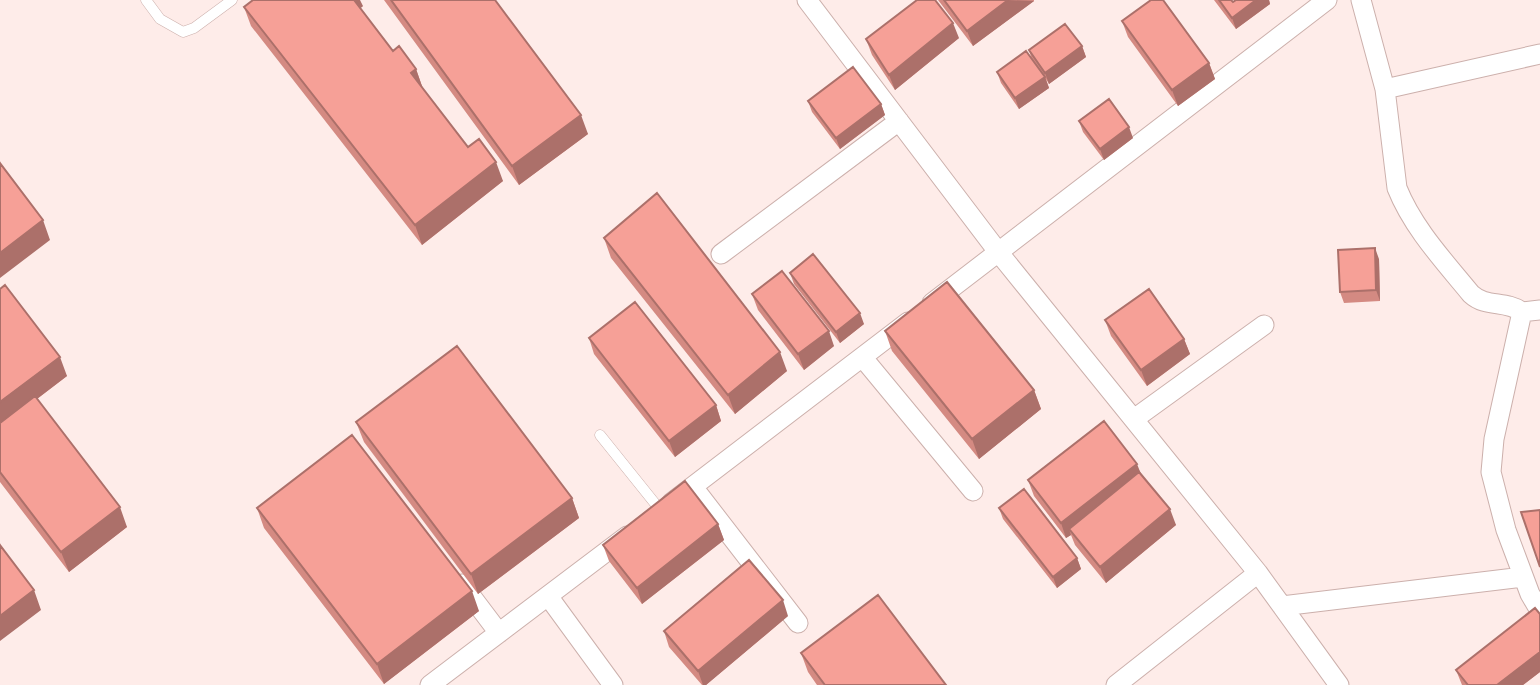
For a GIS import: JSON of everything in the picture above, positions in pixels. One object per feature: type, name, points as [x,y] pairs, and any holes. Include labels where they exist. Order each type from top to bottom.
[{"type":"street","points":[[807,0],[999,253],[1258,573],[1339,685]]},
{"type":"street","points":[[430,685],[863,358],[1327,0]]},
{"type":"street","points":[[1361,0],[1385,89],[1396,188],[1412,220],[1480,302],[1531,311],[1494,439],[1490,472],[1523,577],[1540,611]]},
{"type":"street","points":[[1385,89],[1540,54]]},
{"type":"street","points":[[721,254],[899,121]]},
{"type":"street","points":[[1134,419],[1264,325]]},
{"type":"street","points":[[863,358],[973,491]]},
{"type":"street","points":[[693,487],[798,623]]},
{"type":"street","points":[[449,567],[499,633]]},
{"type":"street","points":[[1116,685],[1258,573]]},
{"type":"street","points":[[1282,606],[1523,577]]},
{"type":"street","points":[[548,596],[614,685]]},
{"type":"lane","points":[[146,0],[160,19],[183,32],[194,28],[232,0]]},
{"type":"lane","points":[[600,435],[661,511]]},
{"type":"building","points":[[253,0],[354,0],[393,51],[399,46],[416,69],[411,73],[468,147],[479,139],[496,162],[415,225],[244,7]]},
{"type":"building","points":[[391,0],[495,0],[581,115],[512,166]]},
{"type":"building","points":[[917,0],[935,0],[953,23],[889,75],[866,39]]},
{"type":"building","points":[[944,0],[1008,0],[967,31]]},
{"type":"building","points":[[1151,0],[1163,0],[1209,63],[1172,90],[1122,21]]},
{"type":"building","points":[[1219,0],[1233,2],[1256,0],[1232,18]]},
{"type":"building","points":[[1065,24],[1082,46],[1045,73],[1029,50]]},
{"type":"building","points":[[1026,51],[1045,77],[1015,98],[997,72]]},
{"type":"building","points":[[853,67],[881,104],[836,138],[808,101]]},
{"type":"building","points":[[1109,99],[1129,127],[1100,149],[1079,121]]},
{"type":"building","points":[[0,163],[43,220],[0,253]]},
{"type":"building","points":[[657,193],[780,352],[728,395],[604,238]]},
{"type":"building","points":[[1375,248],[1376,290],[1340,292],[1338,250]]},
{"type":"building","points":[[813,254],[860,313],[836,332],[790,273]]},
{"type":"building","points":[[782,271],[829,331],[798,354],[752,294]]},
{"type":"building","points":[[947,282],[1034,390],[972,439],[885,331]]},
{"type":"building","points":[[5,285],[60,357],[0,402],[0,289]]},
{"type":"building","points":[[1149,289],[1184,339],[1141,370],[1105,320]]},
{"type":"building","points":[[635,302],[716,405],[669,441],[589,338]]},
{"type":"building","points":[[457,346],[572,498],[471,574],[356,422]]},
{"type":"building","points":[[35,396],[120,507],[61,552],[0,472],[0,423]]},
{"type":"building","points":[[1104,421],[1137,464],[1061,523],[1028,480]]},
{"type":"building","points":[[352,435],[472,591],[377,664],[257,508]]},
{"type":"building","points":[[1139,472],[1170,509],[1100,567],[1069,529]]},
{"type":"building","points":[[685,481],[718,524],[637,588],[603,545]]},
{"type":"building","points":[[1024,489],[1077,558],[1053,577],[999,508]]},
{"type":"building","points":[[1540,510],[1540,567],[1521,512]]},
{"type":"building","points":[[0,545],[34,590],[0,616]]},
{"type":"building","points":[[749,560],[783,600],[698,671],[664,631]]},
{"type":"building","points":[[878,595],[946,685],[825,685],[801,653]]},
{"type":"building","points":[[1535,608],[1540,614],[1540,652],[1497,685],[1468,685],[1456,670]]}]
